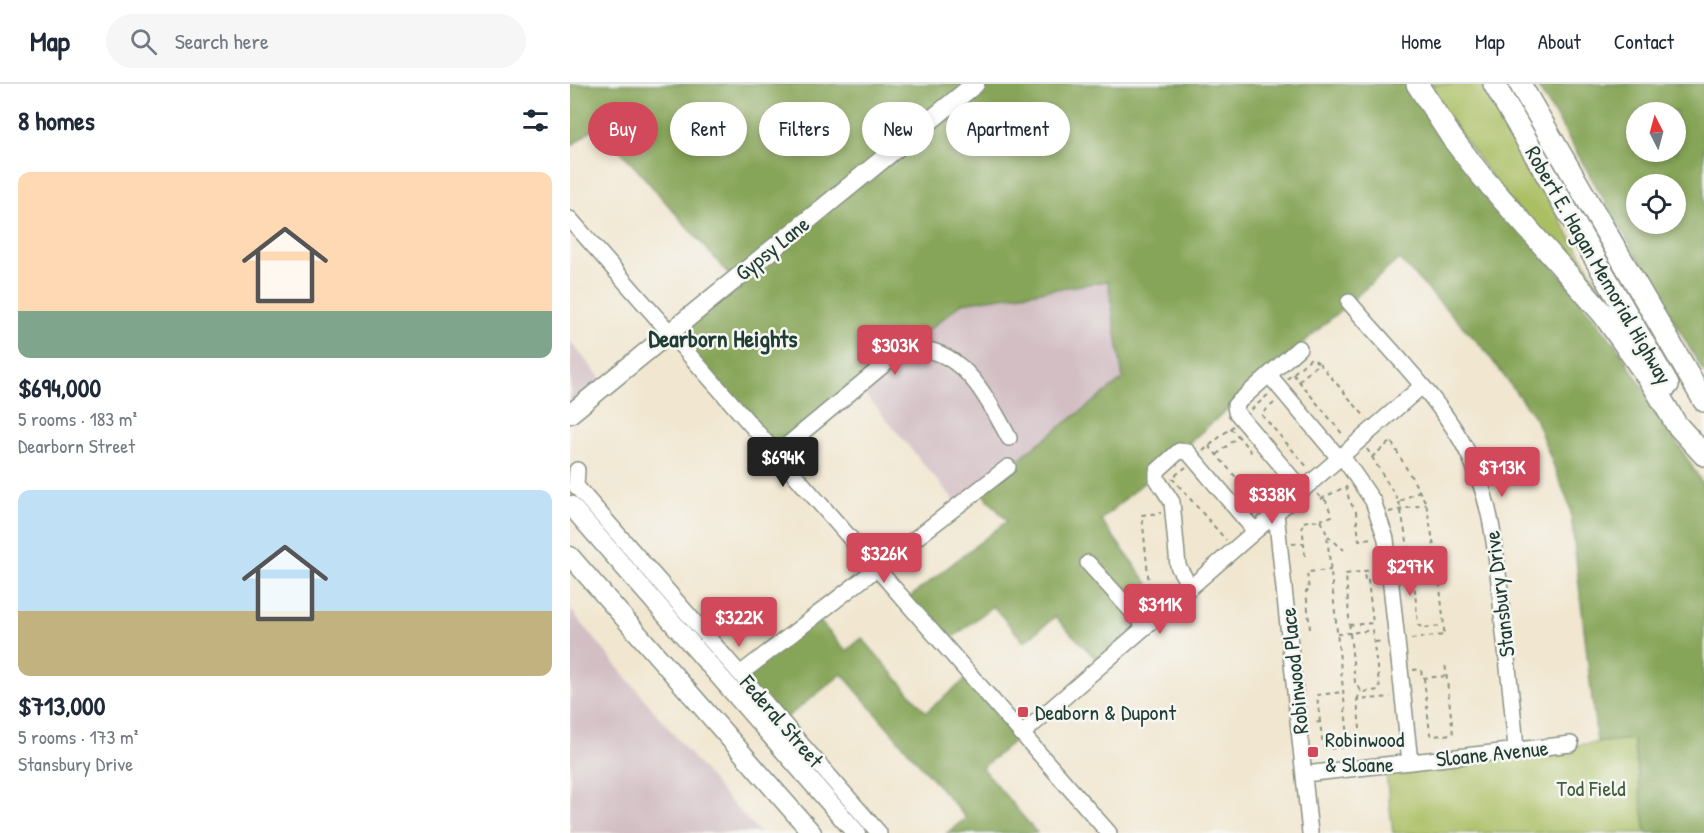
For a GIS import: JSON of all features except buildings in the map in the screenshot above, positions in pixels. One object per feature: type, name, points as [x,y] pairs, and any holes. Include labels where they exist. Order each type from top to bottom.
[{"type":"highway","points":[[1417,84],[1452,138],[1479,173],[1603,314],[1653,385],[1676,424],[1704,455]]},
{"type":"highway","name":"Robert E. Hagan Memorial Highway","points":[[1494,84],[1704,446]]},
{"type":"highway","name":"Robert E. Hagan Memorial Highway","points":[[1520,84],[1704,400]]},
{"type":"main road","name":"Gypsy Lane","points":[[570,414],[975,84]]},
{"type":"main road","points":[[570,505],[856,833]]},
{"type":"main road","points":[[570,556],[812,833]]},
{"type":"street","points":[[570,219],[1109,833]]},
{"type":"street","name":"Stansbury Drive","points":[[1349,302],[1422,386],[1461,441],[1478,476],[1488,506],[1495,548],[1516,750]]},
{"type":"street","points":[[1299,348],[1276,386],[1235,405],[1236,423],[1311,486]]},
{"type":"street","points":[[776,455],[898,353],[920,349],[951,359],[972,378],[1009,438]]},
{"type":"street","points":[[1276,386],[1350,452],[1373,501],[1397,570],[1410,762]]},
{"type":"street","points":[[1022,734],[1234,549],[1311,486],[1422,386]]},
{"type":"street","points":[[1190,587],[1178,566],[1172,502],[1157,479],[1158,471],[1179,451],[1188,452],[1253,533],[1281,546]]},
{"type":"street","points":[[740,674],[1008,467]]},
{"type":"street","name":"Federal Street","points":[[577,470],[576,486],[879,833]]},
{"type":"street","name":"Robinwood Place","points":[[1276,513],[1311,833]]},
{"type":"street","points":[[1088,563],[1145,626]]},
{"type":"street","name":"Sloane Avenue","points":[[1305,774],[1570,744]]},
{"type":"path","points":[[1234,549],[1172,478],[1276,386],[1311,358],[1319,363],[1374,428]]},
{"type":"path","points":[[1299,381],[1319,363]]},
{"type":"path","points":[[1293,374],[1317,403],[1350,452],[1372,457],[1399,502],[1412,561],[1418,625],[1423,628],[1443,626]]},
{"type":"path","points":[[1261,414],[1276,386]]},
{"type":"path","points":[[1311,409],[1317,403]]},
{"type":"path","points":[[1255,406],[1311,486],[1321,499],[1326,501],[1332,516],[1302,522],[1305,556]]},
{"type":"path","points":[[1236,423],[1238,436],[1253,454]]},
{"type":"path","points":[[1217,455],[1238,436]]},
{"type":"path","points":[[1372,457],[1391,441],[1427,504],[1437,557],[1444,635],[1410,639]]},
{"type":"path","points":[[1209,446],[1253,497],[1261,495],[1277,481]]},
{"type":"path","points":[[1343,480],[1356,512],[1359,540],[1374,538]]},
{"type":"path","points":[[1321,499],[1346,486]]},
{"type":"path","points":[[1399,502],[1419,490]]},
{"type":"path","points":[[1349,498],[1355,501]]},
{"type":"path","points":[[1390,512],[1427,504]]},
{"type":"path","points":[[1151,605],[1142,514],[1168,512]]},
{"type":"path","points":[[1321,520],[1327,535],[1349,747],[1326,749],[1323,746],[1317,695],[1343,693]]},
{"type":"path","points":[[1327,535],[1344,550]]},
{"type":"path","points":[[1412,561],[1437,557]]},
{"type":"path","points":[[1361,691],[1355,682],[1344,576],[1347,572],[1364,570],[1438,568]]},
{"type":"path","points":[[1310,630],[1307,572],[1331,570]]},
{"type":"path","points":[[1349,625],[1373,622],[1368,580],[1365,580],[1364,570]]},
{"type":"path","points":[[1411,600],[1416,599]]},
{"type":"path","points":[[1337,634],[1374,632],[1380,690],[1361,691]]},
{"type":"path","points":[[1414,670],[1421,669],[1424,678],[1432,736],[1453,734],[1445,662]]},
{"type":"path","points":[[1424,678],[1447,676]]},
{"type":"path","points":[[1360,729],[1357,700],[1361,691]]},
{"type":"path","points":[[1357,700],[1404,695]]},
{"type":"path","points":[[1312,723],[1320,722]]},
{"type":"shaded area","points":[[1108,281],[1124,379],[958,505],[858,386],[962,303]]},
{"type":"shaded area","points":[[570,341],[606,385],[570,414]]},
{"type":"shaded area","points":[[570,609],[723,794],[760,833],[570,833]]},
{"type":"green space","points":[[570,84],[1410,84],[1620,351],[1704,486],[1704,833],[1646,833],[1633,739],[1597,742],[1570,507],[1535,418],[1484,349],[1399,259],[1101,520],[1166,608],[1101,664],[1055,617],[1024,642],[993,606],[945,644],[906,600],[1007,521],[979,489],[1123,379],[1108,281],[962,303],[775,455],[669,332],[733,279],[625,156],[658,156],[658,102],[588,102],[588,133],[570,147]]},
{"type":"green space","points":[[1424,84],[1481,84],[1618,318],[1507,198]]},
{"type":"green space","points":[[1536,84],[1704,84],[1704,373],[1558,120]]},
{"type":"green space","points":[[815,616],[846,651],[862,638],[926,712],[971,675],[1022,734],[982,768],[1037,833],[947,833],[966,818],[842,674],[782,721],[740,674]]},
{"type":"green space","name":"Tod Field","points":[[1633,739],[1646,833],[1393,833],[1385,765]]},
{"type":"place","name":"Deaborn & Dupont","points":[[1023,712]]},
{"type":"place","name":"Robinwood & Sloane","points":[[1313,752]]},
{"type":"district","name":"Dearborn Heights","points":[[723,338]]}]
